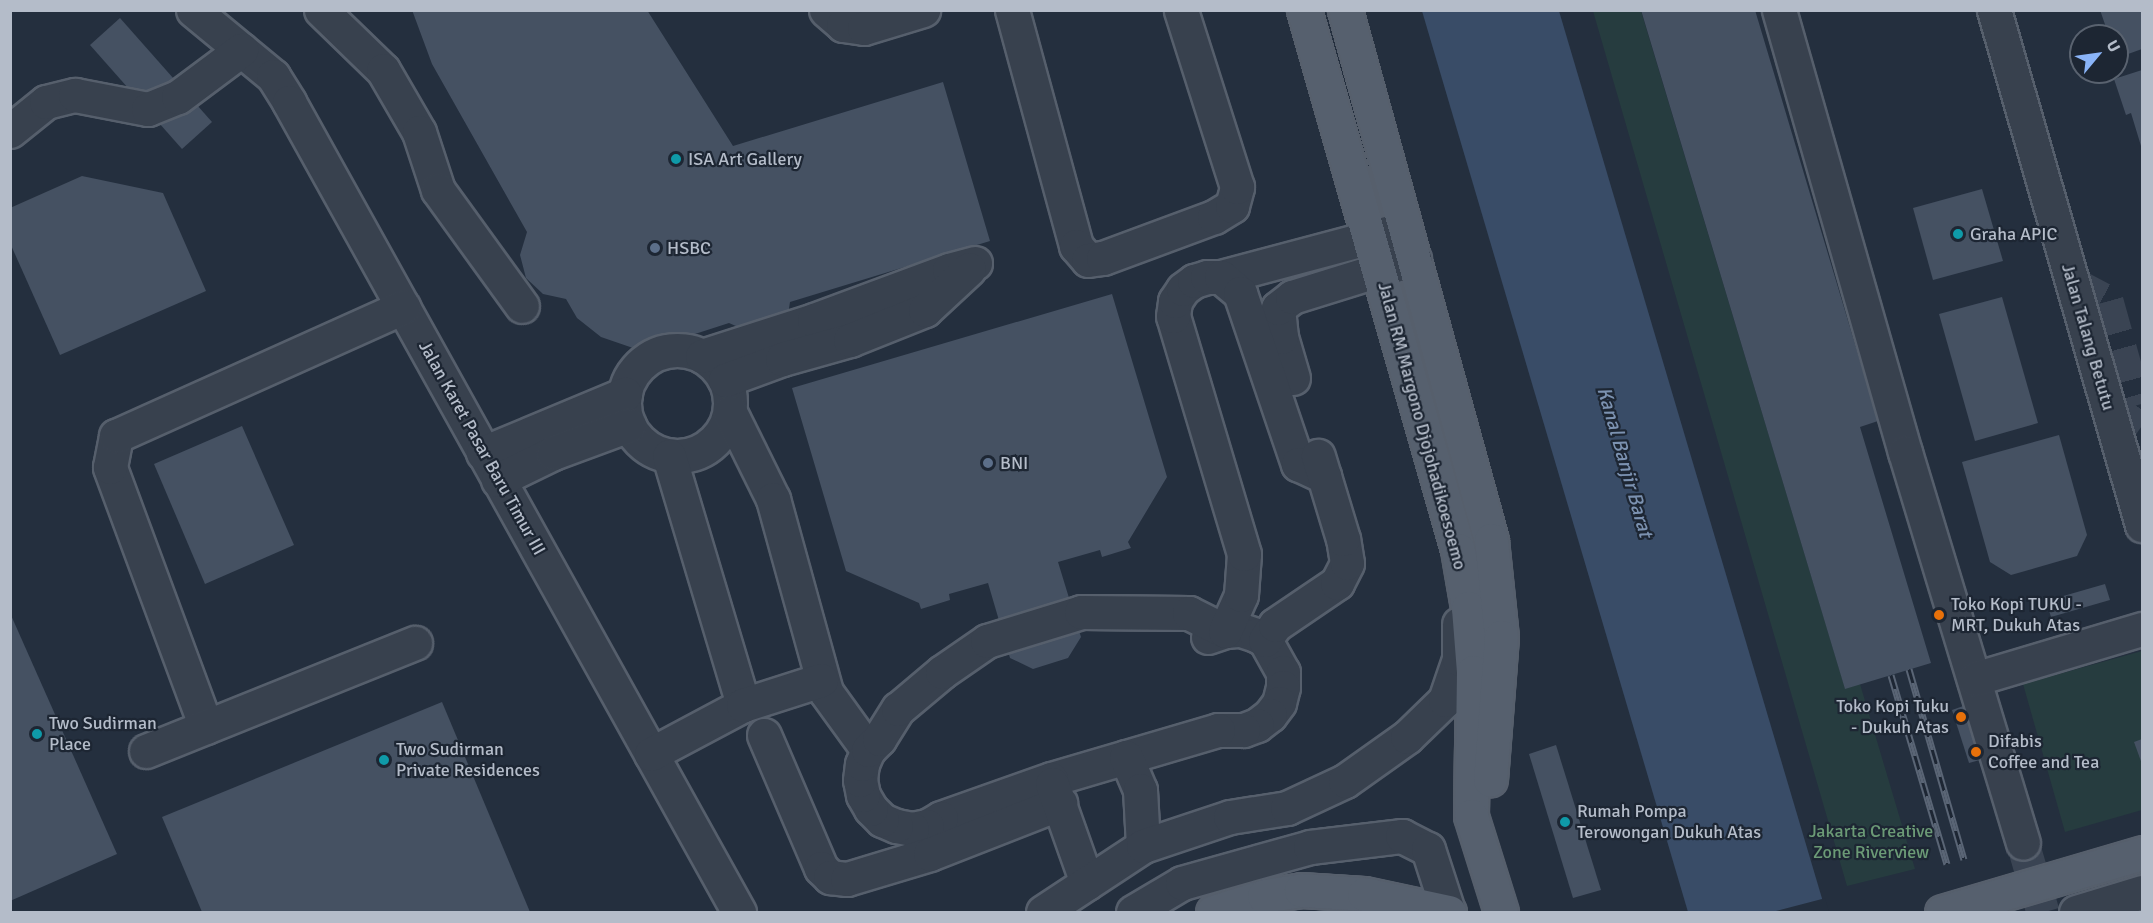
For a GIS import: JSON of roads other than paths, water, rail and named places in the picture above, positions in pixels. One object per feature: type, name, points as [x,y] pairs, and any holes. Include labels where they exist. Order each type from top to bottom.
[{"type":"main road","name":"Jalan RM Margono Djojohadikoesoemo","points":[[1304,10],[1458,550],[1468,608],[1473,672],[1471,816],[1497,899]]},
{"type":"main road","name":"Jalan RM Margono Djojohadikoesoemo","points":[[1345,10],[1491,540],[1501,637],[1488,807],[1481,851]]},
{"type":"main road","points":[[1942,912],[2142,853]]},
{"type":"main road","points":[[1213,912],[1264,896],[1301,890],[1365,894],[1448,912]]},
{"type":"street","name":"Jalan Karet Pasar Baru Timur III","points":[[193,10],[273,76],[279,85],[739,912]]},
{"type":"street","points":[[321,10],[383,70],[419,132],[438,190],[522,306]]},
{"type":"street","points":[[826,10],[843,25],[864,28],[923,10]]},
{"type":"street","points":[[1012,10],[1076,246],[1088,260],[1103,258],[1214,217],[1232,206],[1237,187],[1182,10]]},
{"type":"street","points":[[1762,10],[1879,407],[1888,427],[1905,452]]},
{"type":"street","points":[[1779,10],[1905,452],[2023,843]]},
{"type":"street","name":"Jalan Talang Betutu","points":[[1994,10],[2142,525]]},
{"type":"street","points":[[10,131],[46,102],[75,95],[148,109],[178,98],[241,50]]},
{"type":"street","points":[[1216,634],[1241,595],[1244,554],[1173,316],[1175,301],[1183,289],[1194,281],[1207,277],[1221,277],[1405,228]]},
{"type":"street","points":[[1264,640],[1275,626],[1337,583],[1347,563],[1343,539],[1281,338],[1278,308],[1292,297],[1414,259]]},
{"type":"street","points":[[702,356],[814,320],[949,270],[975,263],[925,310],[850,340],[725,380]]},
{"type":"street","points":[[1221,277],[1232,284],[1246,305],[1298,464],[1324,476]]},
{"type":"street","points":[[206,727],[110,467],[116,436],[403,307]]},
{"type":"street","points":[[678,351],[702,356],[715,366],[725,380],[730,395],[730,412],[725,428],[715,441],[701,451],[686,456],[669,456],[654,450],[640,441],[627,409],[630,379],[640,365],[654,356],[678,351]]},
{"type":"street","points":[[491,467],[553,453],[627,409]]},
{"type":"street","points":[[730,412],[773,499],[821,680],[826,692],[868,750]]},
{"type":"street","points":[[669,456],[742,705]]},
{"type":"street","points":[[1043,912],[1143,846],[1230,817],[1287,808],[1345,781],[1407,737],[1445,700],[1459,659],[1458,550],[1475,482]]},
{"type":"street","points":[[764,735],[820,868],[830,877],[847,879],[930,854],[1126,757],[1218,730],[1243,730],[1257,724],[1270,715],[1279,703],[1283,687],[1283,672],[1264,640],[1241,630],[1216,634],[1189,614],[1081,612],[987,641],[942,672],[898,709],[879,739],[868,750],[862,764],[860,780],[863,795],[871,809],[882,820],[912,829],[927,826],[941,818],[1055,791]]},
{"type":"street","points":[[1974,679],[2142,629]]},
{"type":"street","points":[[146,751],[415,643]]},
{"type":"street","points":[[651,754],[742,705],[821,680]]},
{"type":"street","points":[[1126,757],[1140,790],[1143,846]]},
{"type":"street","points":[[1055,791],[1087,883]]},
{"type":"street","points":[[1133,912],[1182,883],[1310,847],[1402,836],[1428,849],[1448,912]]},
{"type":"street","points":[[2076,912],[2142,892]]},
{"type":"water","name":"Kanal Banjir Barat","points":[[1422,11],[1559,11],[1826,912],[1688,912]]},
{"type":"tunnel","points":[[2073,283],[2107,301],[2136,405],[2116,434]]},
{"type":"tunnel","points":[[2023,843],[2043,912]]},
{"type":"railway","points":[[1909,669],[1964,859]]},
{"type":"railway","points":[[1891,675],[1947,864]]},
{"type":"place","name":"ISA Art Gallery","points":[[676,159]]},
{"type":"place","name":"Graha APIC","points":[[1958,234]]},
{"type":"place","name":"HSBC","points":[[655,248]]},
{"type":"place","name":"BNI","points":[[988,463]]},
{"type":"place","name":"Toko Kopi TUKU - MRT, Dukuh Atas","points":[[1939,615]]},
{"type":"place","name":"Toko Kopi Tuku - Dukuh Atas","points":[[1961,717]]},
{"type":"place","name":"Two Sudirman Place","points":[[37,734]]},
{"type":"place","name":"Difabis Coffee and Tea","points":[[1976,752]]},
{"type":"place","name":"Two Sudirman Private Residences","points":[[384,760]]},
{"type":"place","name":"Rumah Pompa Terowongan Dukuh Atas","points":[[1565,822]]},
{"type":"park label","name":"Jakarta Creative Zone Riverview","points":[[1871,842]]}]
